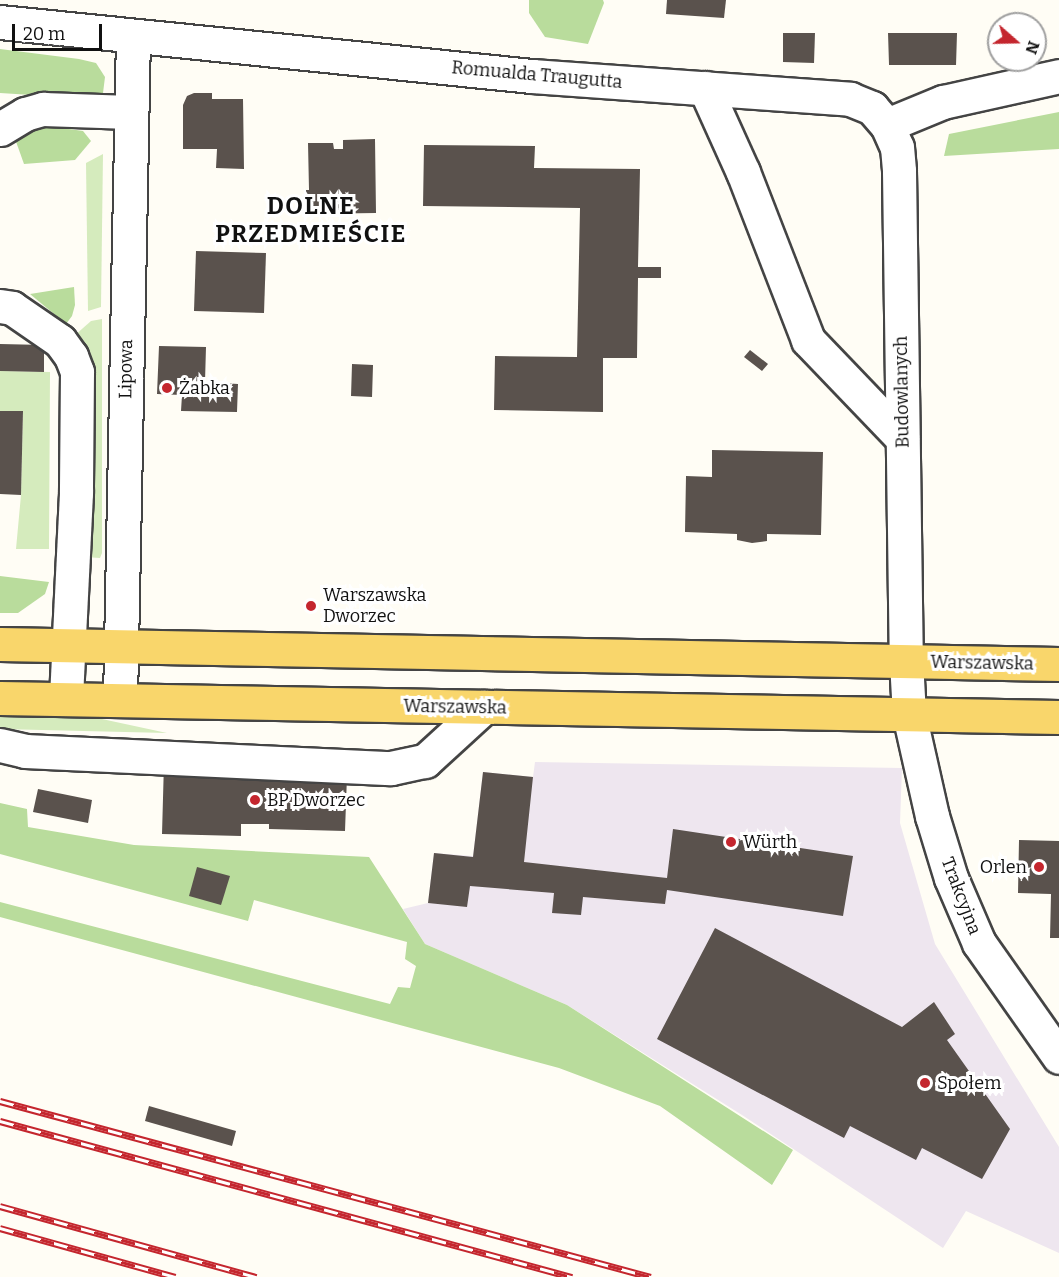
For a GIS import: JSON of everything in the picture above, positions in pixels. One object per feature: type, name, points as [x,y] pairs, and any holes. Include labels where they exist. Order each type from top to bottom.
[{"type":"main road","name":"Warszawska","points":[[0,644],[1059,664]]},
{"type":"main road","name":"Warszawska","points":[[0,698],[1059,717]]},
{"type":"street","name":"Romualda Traugutta","points":[[0,22],[133,38],[532,76],[850,99],[872,108],[887,125]]},
{"type":"street","name":"Lipowa","points":[[120,700],[133,38]]},
{"type":"street","points":[[887,125],[943,102],[1059,76]]},
{"type":"street","points":[[705,88],[743,172],[808,340],[902,438]]},
{"type":"street","points":[[0,129],[25,114],[43,109],[130,112]]},
{"type":"street","name":"Budowlanych","points":[[887,125],[897,147],[899,171],[906,661]]},
{"type":"street","points":[[0,306],[12,308],[60,341],[71,356],[77,372],[76,493],[66,699]]},
{"type":"street","name":"Warszawska","points":[[906,661],[909,714]]},
{"type":"street","points":[[0,745],[25,752],[390,768],[425,761],[484,707]]},
{"type":"street","name":"Trakcyjna","points":[[909,714],[932,816],[951,878],[979,943],[1059,1057]]},
{"type":"shaded area","points":[[535,762],[902,768],[900,823],[935,944],[1059,1147],[1059,1253],[966,1211],[943,1248],[742,1115],[567,1005],[425,944],[403,909],[428,903],[434,853],[473,856],[483,772],[533,777]]},
{"type":"green space","points":[[529,0],[603,0],[604,3],[588,44],[545,37],[529,13]]},
{"type":"green space","points":[[0,49],[96,63],[105,77],[103,93],[95,99],[0,93]]},
{"type":"green space","points":[[1059,112],[1059,149],[944,156],[949,134]]},
{"type":"green space","points":[[27,123],[83,131],[91,141],[75,160],[24,164],[14,136]]},
{"type":"green space","points":[[103,154],[101,307],[88,311],[86,163]]},
{"type":"green space","points":[[74,287],[75,305],[72,316],[66,324],[30,294]]},
{"type":"green space","points":[[102,319],[102,553],[100,558],[84,557],[74,336],[91,321]]},
{"type":"green space","points":[[0,371],[50,372],[49,549],[16,549],[21,495],[23,412],[0,411]]},
{"type":"green space","points":[[0,576],[49,582],[45,594],[18,613],[0,613]]},
{"type":"green space","points":[[0,716],[88,716],[167,733],[0,729]]},
{"type":"green space","points":[[0,803],[27,809],[28,827],[134,845],[369,857],[425,944],[567,1005],[793,1150],[772,1185],[660,1106],[559,1068],[0,917],[0,902],[390,1004],[398,987],[410,988],[416,966],[405,959],[407,942],[254,900],[248,921],[0,854]]},
{"type":"building","points":[[667,0],[726,0],[724,18],[666,14]]},
{"type":"building","points":[[783,33],[815,33],[814,63],[783,62]]},
{"type":"building","points":[[888,33],[957,33],[956,65],[889,65]]},
{"type":"building","points":[[194,93],[212,93],[212,99],[243,99],[244,169],[216,168],[217,149],[183,149],[183,105],[187,96]]},
{"type":"building","points":[[375,139],[376,213],[306,214],[306,190],[309,190],[308,143],[333,143],[334,149],[343,149],[343,140]]},
{"type":"building","points":[[424,145],[535,146],[534,168],[640,169],[638,267],[661,267],[661,278],[638,278],[637,358],[603,358],[603,412],[494,410],[495,356],[577,357],[580,208],[423,206]]},
{"type":"building","points":[[196,251],[266,253],[264,313],[194,311]]},
{"type":"building","points":[[0,344],[44,345],[44,372],[0,371]]},
{"type":"building","points":[[159,346],[206,347],[205,382],[238,384],[237,412],[181,411],[182,395],[157,394]]},
{"type":"building","points":[[750,350],[768,364],[762,371],[744,357]]},
{"type":"building","points":[[352,364],[373,365],[372,397],[351,396]]},
{"type":"building","points":[[0,411],[23,411],[21,495],[0,494]]},
{"type":"building","points":[[712,450],[823,452],[821,535],[767,534],[767,541],[752,543],[737,540],[737,534],[685,532],[686,476],[712,477]]},
{"type":"building","name":"BP Dworzec","points":[[164,762],[347,776],[345,831],[269,829],[269,824],[241,824],[241,836],[162,834]]},
{"type":"building","points":[[483,772],[533,777],[524,862],[667,878],[673,829],[746,840],[747,832],[775,836],[774,844],[853,856],[843,916],[667,890],[665,904],[583,897],[581,915],[552,913],[554,893],[470,886],[467,907],[428,903],[434,853],[473,857]]},
{"type":"building","points":[[38,789],[92,800],[88,823],[33,812]]},
{"type":"building","name":"Orlen","points":[[1019,840],[1059,841],[1059,938],[1050,938],[1051,894],[1018,893]]},
{"type":"building","points":[[197,867],[230,876],[221,905],[189,896]]},
{"type":"building","points":[[715,928],[902,1027],[934,1002],[955,1034],[947,1040],[1010,1129],[982,1179],[922,1148],[916,1160],[850,1126],[844,1138],[657,1039]]},
{"type":"building","points":[[149,1106],[236,1131],[232,1146],[145,1121]]},
{"type":"railway","points":[[0,1101],[651,1277]]},
{"type":"railway","points":[[0,1121],[572,1277]]},
{"type":"railway","points":[[0,1206],[256,1277]]},
{"type":"railway","points":[[0,1228],[175,1277]]},
{"type":"place","name":"Żabka","points":[[167,388]]},
{"type":"place","name":"Warszawska Dworzec","points":[[311,606]]},
{"type":"place","name":"BP Dworzec","points":[[255,800]]},
{"type":"place","name":"Würth","points":[[731,842]]},
{"type":"place","name":"Orlen","points":[[1039,867]]},
{"type":"place","name":"Społem","points":[[925,1083]]},
{"type":"district","name":"DOLNE PRZEDMIEŚCIE","points":[[311,221]]}]
